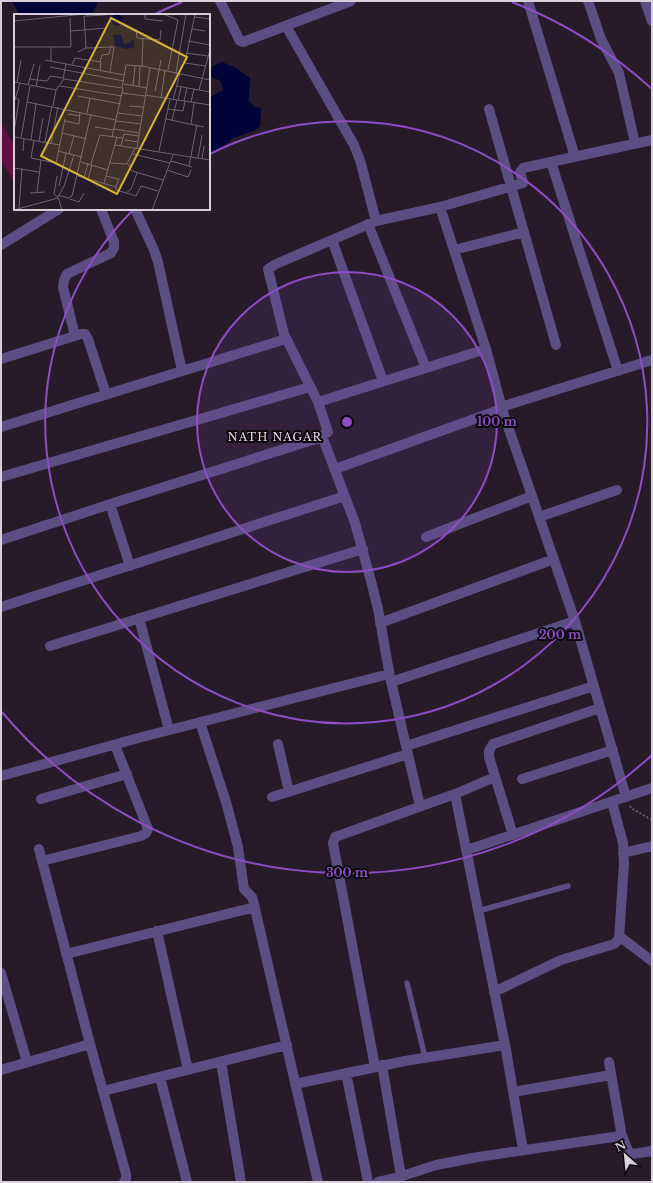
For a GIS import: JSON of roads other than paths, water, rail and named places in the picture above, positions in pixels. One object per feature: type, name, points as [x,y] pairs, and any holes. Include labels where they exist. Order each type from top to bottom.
[{"type":"street","points":[[220,1],[240,41],[243,42],[351,1]]},
{"type":"street","points":[[528,1],[574,157]]},
{"type":"street","points":[[588,1],[601,39],[619,73],[635,144]]},
{"type":"street","points":[[645,1],[652,22]]},
{"type":"street","points":[[286,26],[354,145],[360,160],[372,223],[426,368]]},
{"type":"street","points":[[489,109],[556,345]]},
{"type":"street","points":[[1,540],[319,438],[328,432],[318,402],[284,334],[268,269],[276,264],[372,223],[440,207],[523,183],[520,172],[523,168],[652,140]]},
{"type":"street","points":[[551,162],[618,371]]},
{"type":"street","points":[[440,207],[486,349],[501,408],[575,621],[626,797]]},
{"type":"street","points":[[1,245],[57,210]]},
{"type":"street","points":[[75,336],[63,286],[64,280],[67,274],[111,253],[114,248],[114,242],[101,210]]},
{"type":"street","points":[[135,210],[158,262],[182,371]]},
{"type":"street","points":[[454,250],[524,232]]},
{"type":"street","points":[[332,240],[383,381]]},
{"type":"street","points":[[1,359],[85,334],[106,394]]},
{"type":"street","points":[[1,427],[286,339]]},
{"type":"street","points":[[318,402],[486,349]]},
{"type":"street","points":[[335,469],[501,408],[652,360]]},
{"type":"street","points":[[1,477],[310,386]]},
{"type":"street","points":[[322,436],[355,523],[363,549],[380,623],[390,678],[420,806]]},
{"type":"street","points":[[539,517],[617,490]]},
{"type":"street","points":[[1,607],[345,496]]},
{"type":"street","points":[[426,537],[532,496]]},
{"type":"street","points":[[110,504],[130,566]]},
{"type":"street","points":[[50,646],[363,549]]},
{"type":"street","points":[[380,623],[554,559]]},
{"type":"street","points":[[139,618],[169,730]]},
{"type":"street","points":[[1,776],[200,722],[390,678],[575,621]]},
{"type":"street","points":[[272,797],[594,686]]},
{"type":"street","points":[[513,835],[489,758],[489,751],[494,744],[600,708]]},
{"type":"street","points":[[200,722],[226,802],[238,848],[244,889],[252,897],[255,907],[318,1182]]},
{"type":"street","points":[[42,861],[146,834],[148,828],[115,744]]},
{"type":"street","points":[[278,744],[289,792]]},
{"type":"street","points":[[522,779],[613,750]]},
{"type":"street","points":[[41,799],[127,774]]},
{"type":"street","points":[[401,1176],[333,843],[335,837],[340,834],[455,794],[495,777]]},
{"type":"street","points":[[467,850],[652,788]]},
{"type":"street","points":[[455,794],[505,1045],[522,1150]]},
{"type":"street","points":[[494,992],[561,960],[614,944],[619,939],[624,864],[623,843],[612,802]]},
{"type":"street","points":[[623,853],[652,846]]},
{"type":"street","points":[[39,849],[126,1174],[126,1180],[124,1182]]},
{"type":"street","points":[[66,954],[255,907]]},
{"type":"street","points":[[157,931],[188,1070]]},
{"type":"street","points":[[619,936],[652,961]]},
{"type":"street","points":[[1,973],[27,1062]]},
{"type":"street","points":[[1,1070],[90,1044]]},
{"type":"street","points":[[103,1091],[287,1045]]},
{"type":"street","points":[[295,1084],[425,1057],[505,1045]]},
{"type":"street","points":[[221,1062],[241,1182]]},
{"type":"street","points":[[609,1062],[621,1133],[628,1151],[632,1154],[652,1151]]},
{"type":"street","points":[[346,1073],[368,1182]]},
{"type":"street","points":[[513,1092],[611,1075]]},
{"type":"street","points":[[160,1077],[187,1182]]},
{"type":"street","points":[[378,1182],[436,1165],[522,1150],[616,1137],[621,1133]]},
{"type":"lane","points":[[478,910],[568,886]]},
{"type":"lane","points":[[407,983],[425,1057]]},
{"type":"district","name":"NATH NAGAR","points":[[275,437]]}]
